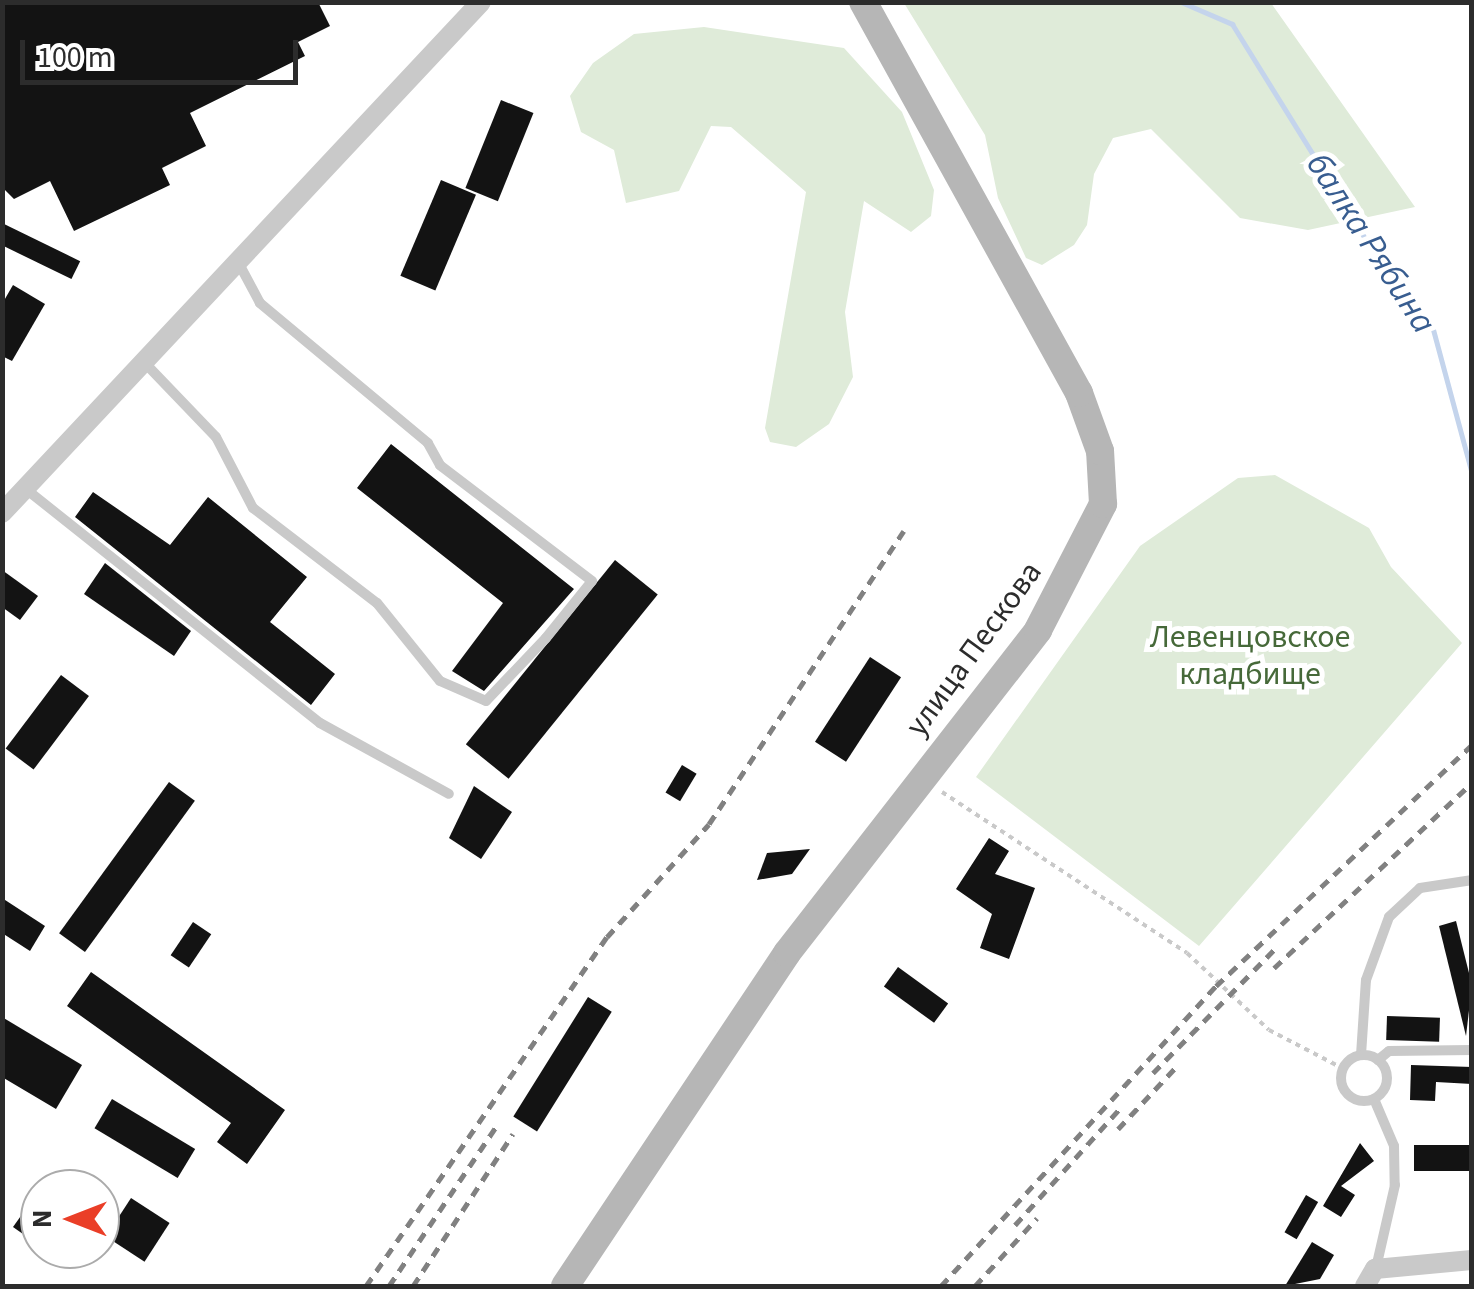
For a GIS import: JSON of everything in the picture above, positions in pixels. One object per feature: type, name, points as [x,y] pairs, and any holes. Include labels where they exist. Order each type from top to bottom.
[{"type":"street","points":[[2,513],[21,486],[140,359],[481,2]]},
{"type":"street","name":"улица Пескова","points":[[565,1286],[788,953],[1083,558],[1104,504],[1100,451],[1079,393],[863,2]]},
{"type":"street","points":[[1370,1278],[1472,1260]]},
{"type":"lane","points":[[140,359],[216,437],[253,508],[377,603],[440,681],[486,701],[592,581],[440,465],[428,444],[260,304],[236,259]]},
{"type":"lane","points":[[21,486],[320,724],[449,794]]},
{"type":"lane","points":[[1374,1098],[1348,1094],[1342,1068],[1361,1054],[1366,980],[1389,918],[1420,888],[1472,880]]},
{"type":"lane","points":[[1378,1060],[1390,1051],[1472,1050]]},
{"type":"lane","points":[[1361,1054],[1378,1060],[1387,1076],[1374,1098]]},
{"type":"lane","points":[[1370,1278],[1395,1185],[1394,1146],[1374,1098]]},
{"type":"path","points":[[920,781],[1187,953],[1269,1030],[1342,1068]]},
{"type":"green space","points":[[904,3],[1271,3],[1415,207],[1308,230],[1240,218],[1151,129],[1113,138],[1094,174],[1087,225],[1074,245],[1042,265],[1026,258],[998,198],[985,135]]},
{"type":"green space","points":[[704,27],[844,48],[902,112],[934,190],[931,216],[911,232],[864,201],[845,312],[853,377],[829,424],[796,447],[770,442],[765,428],[806,192],[731,127],[711,126],[679,191],[626,203],[614,150],[581,132],[570,96],[593,63],[634,34]]},
{"type":"green space","name":"Левенцовское кладбище","points":[[1275,475],[1369,528],[1391,567],[1462,643],[1199,946],[976,777],[1140,546],[1238,478]]},
{"type":"building","points":[[2,2],[318,2],[330,26],[298,42],[305,56],[190,113],[206,146],[162,168],[170,185],[74,231],[50,181],[14,199],[2,187]]},
{"type":"building","points":[[501,100],[533,113],[498,201],[465,188]]},
{"type":"building","points":[[441,180],[476,195],[435,291],[400,276]]},
{"type":"building","points":[[2,223],[80,261],[71,279],[2,245]]},
{"type":"building","points":[[13,285],[45,304],[12,361],[2,356],[2,304]]},
{"type":"building","points":[[391,444],[574,589],[484,691],[452,671],[503,603],[357,488]]},
{"type":"building","points":[[93,492],[170,545],[208,497],[307,577],[270,622],[335,674],[311,705],[75,517]]},
{"type":"building","points":[[615,560],[658,595],[509,779],[466,744]]},
{"type":"building","points":[[105,563],[191,631],[174,656],[84,594]]},
{"type":"building","points":[[2,570],[38,596],[20,620],[2,607]]},
{"type":"building","points":[[870,657],[901,677],[846,762],[815,742]]},
{"type":"building","points":[[61,675],[89,696],[34,770],[6,748]]},
{"type":"building","points":[[682,765],[697,774],[680,801],[666,792]]},
{"type":"building","points":[[169,782],[195,801],[85,952],[59,933]]},
{"type":"building","points":[[474,786],[512,812],[481,859],[449,838]]},
{"type":"building","points":[[989,838],[1009,851],[995,874],[1035,888],[1009,959],[980,948],[992,914],[956,889]]},
{"type":"building","points":[[810,849],[792,874],[757,880],[767,853]]},
{"type":"building","points":[[2,898],[45,926],[30,951],[2,933]]},
{"type":"building","points":[[1456,921],[1472,985],[1466,1036],[1439,926]]},
{"type":"building","points":[[193,922],[211,934],[189,967],[171,955]]},
{"type":"building","points":[[898,967],[948,1003],[934,1023],[884,986]]},
{"type":"building","points":[[91,972],[285,1110],[247,1164],[217,1142],[231,1123],[67,1006]]},
{"type":"building","points":[[588,997],[612,1012],[537,1131],[513,1117]]},
{"type":"building","points":[[1387,1016],[1440,1018],[1439,1042],[1386,1040]]},
{"type":"building","points":[[2,1017],[82,1065],[56,1109],[2,1077]]},
{"type":"building","points":[[1411,1065],[1472,1067],[1472,1084],[1436,1082],[1435,1101],[1410,1100]]},
{"type":"building","points":[[112,1099],[195,1149],[178,1178],[94,1128]]},
{"type":"building","points":[[1360,1143],[1374,1161],[1341,1186],[1355,1195],[1341,1217],[1323,1206]]},
{"type":"building","points":[[1414,1145],[1472,1145],[1472,1171],[1414,1171]]},
{"type":"building","points":[[1306,1195],[1318,1202],[1297,1239],[1284,1232]]},
{"type":"building","points":[[131,1198],[170,1223],[145,1262],[120,1246],[120,1215]]},
{"type":"building","points":[[1312,1242],[1334,1255],[1320,1279],[1285,1286]]},
{"type":"waterway","name":"балка Рябина","points":[[1181,2],[1232,24],[1390,279],[1431,322],[1472,474]]},
{"type":"railway","points":[[366,1286],[607,937],[709,824],[904,531]]},
{"type":"railway","points":[[941,1286],[1216,986],[1472,745]]},
{"type":"railway","points":[[1274,968],[1472,783]]},
{"type":"railway","points":[[1153,1073],[1279,945]]},
{"type":"railway","points":[[1118,1129],[1176,1067]]},
{"type":"railway","points":[[1015,1225],[1122,1106]]},
{"type":"railway","points":[[389,1286],[499,1122]]},
{"type":"railway","points":[[413,1286],[513,1134]]},
{"type":"railway","points":[[975,1286],[1037,1218]]}]
